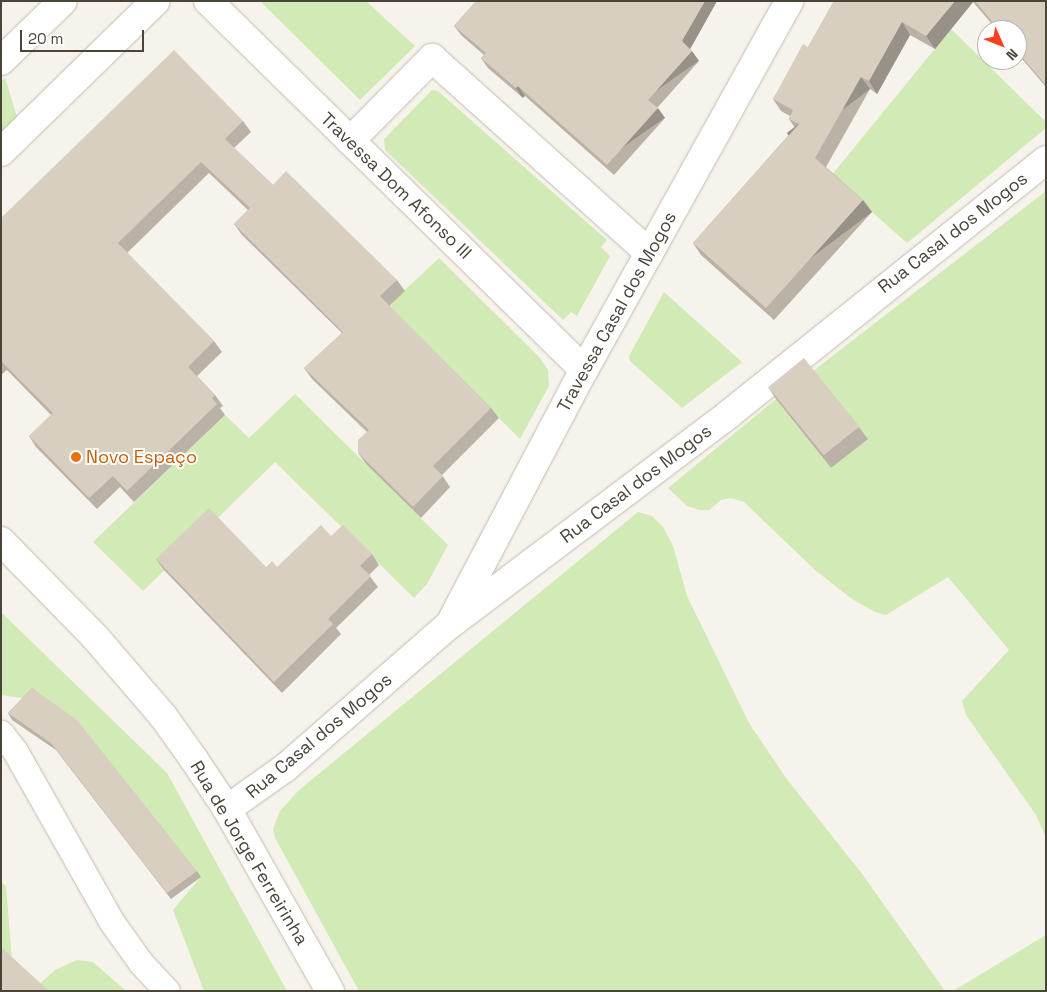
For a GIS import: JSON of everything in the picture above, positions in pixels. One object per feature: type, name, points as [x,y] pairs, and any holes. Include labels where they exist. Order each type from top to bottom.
[{"type":"street","points":[[1,61],[63,1]]},
{"type":"street","points":[[1,152],[156,1]]},
{"type":"street","name":"Travessa Dom Afonso III","points":[[208,1],[584,370]]},
{"type":"street","name":"Travessa Casal dos Mogos","points":[[448,626],[584,370],[789,1]]},
{"type":"street","points":[[350,141],[432,58],[649,253]]},
{"type":"street","name":"Rua Casal dos Mogos","points":[[227,809],[285,768],[448,626],[729,414],[1046,160]]},
{"type":"street","name":"Rua de Jorge Ferreirinha","points":[[1,541],[120,666],[163,716],[227,809],[330,991]]},
{"type":"lane","points":[[1,733],[16,751],[111,921],[141,963],[168,991]]},
{"type":"green space","points":[[260,1],[366,1],[415,46],[360,100]]},
{"type":"green space","points":[[951,29],[977,54],[977,70],[993,70],[1046,122],[1046,128],[907,243],[831,176]]},
{"type":"green space","points":[[5,78],[17,117],[1,133],[1,81]]},
{"type":"green space","points":[[432,90],[438,91],[607,240],[601,247],[610,256],[577,316],[571,312],[563,320],[385,150],[384,139]]},
{"type":"green space","points":[[1046,191],[1046,838],[1036,815],[966,715],[962,701],[1009,650],[948,577],[886,615],[875,612],[852,599],[815,570],[744,502],[730,498],[721,500],[709,510],[700,510],[687,506],[668,488],[776,399],[831,468],[867,439],[813,371]]},
{"type":"green space","points":[[439,258],[539,357],[548,370],[549,386],[520,439],[387,307]]},
{"type":"green space","points":[[664,292],[742,362],[682,408],[630,361],[629,356]]},
{"type":"green space","points":[[295,394],[448,545],[427,584],[414,598],[275,462],[143,591],[93,542],[225,415],[249,438]]},
{"type":"green space","points":[[638,512],[652,516],[663,527],[673,546],[687,596],[749,723],[786,778],[863,875],[945,991],[359,991],[275,838],[273,829],[280,811],[299,790]]},
{"type":"green space","points":[[1,612],[167,773],[287,991],[204,991],[173,910],[199,879],[80,728],[35,700],[1,695]]},
{"type":"green space","points":[[1,882],[6,886],[12,961],[1,951]]},
{"type":"green space","points":[[1046,935],[1046,991],[953,991]]},
{"type":"green space","points":[[77,960],[93,962],[126,991],[44,991],[38,985],[55,970]]},
{"type":"building","points":[[476,1],[705,1],[682,41],[692,51],[648,100],[658,108],[607,165],[518,86],[516,88],[481,58],[486,53],[454,26]]},
{"type":"building","points":[[834,1],[955,1],[926,36],[902,22],[869,81],[861,77],[815,158],[863,200],[766,308],[693,243],[799,124],[789,119],[793,110],[773,99],[803,44],[808,47]]},
{"type":"building","points":[[975,1],[1046,1],[1045,84],[1027,63],[1027,20],[991,20]]},
{"type":"building","points":[[174,50],[243,121],[225,139],[273,185],[286,171],[397,280],[380,296],[491,408],[433,466],[443,476],[413,507],[358,453],[358,440],[369,430],[304,368],[343,332],[234,224],[250,208],[201,162],[118,243],[214,341],[188,367],[215,395],[212,398],[217,404],[127,491],[113,476],[89,498],[29,436],[53,413],[1,361],[1,218]]},
{"type":"building","points":[[804,358],[859,426],[824,455],[768,387]]},
{"type":"building","points":[[209,508],[266,567],[272,561],[277,567],[321,525],[331,536],[343,525],[372,554],[360,566],[371,576],[328,619],[333,624],[274,682],[156,559]]},
{"type":"building","points":[[32,688],[77,720],[197,871],[167,893],[52,744],[8,713]]},
{"type":"building","points":[[1,947],[49,991],[1,991]]},
{"type":"place","name":"Novo Espaço","points":[[76,457]]}]
